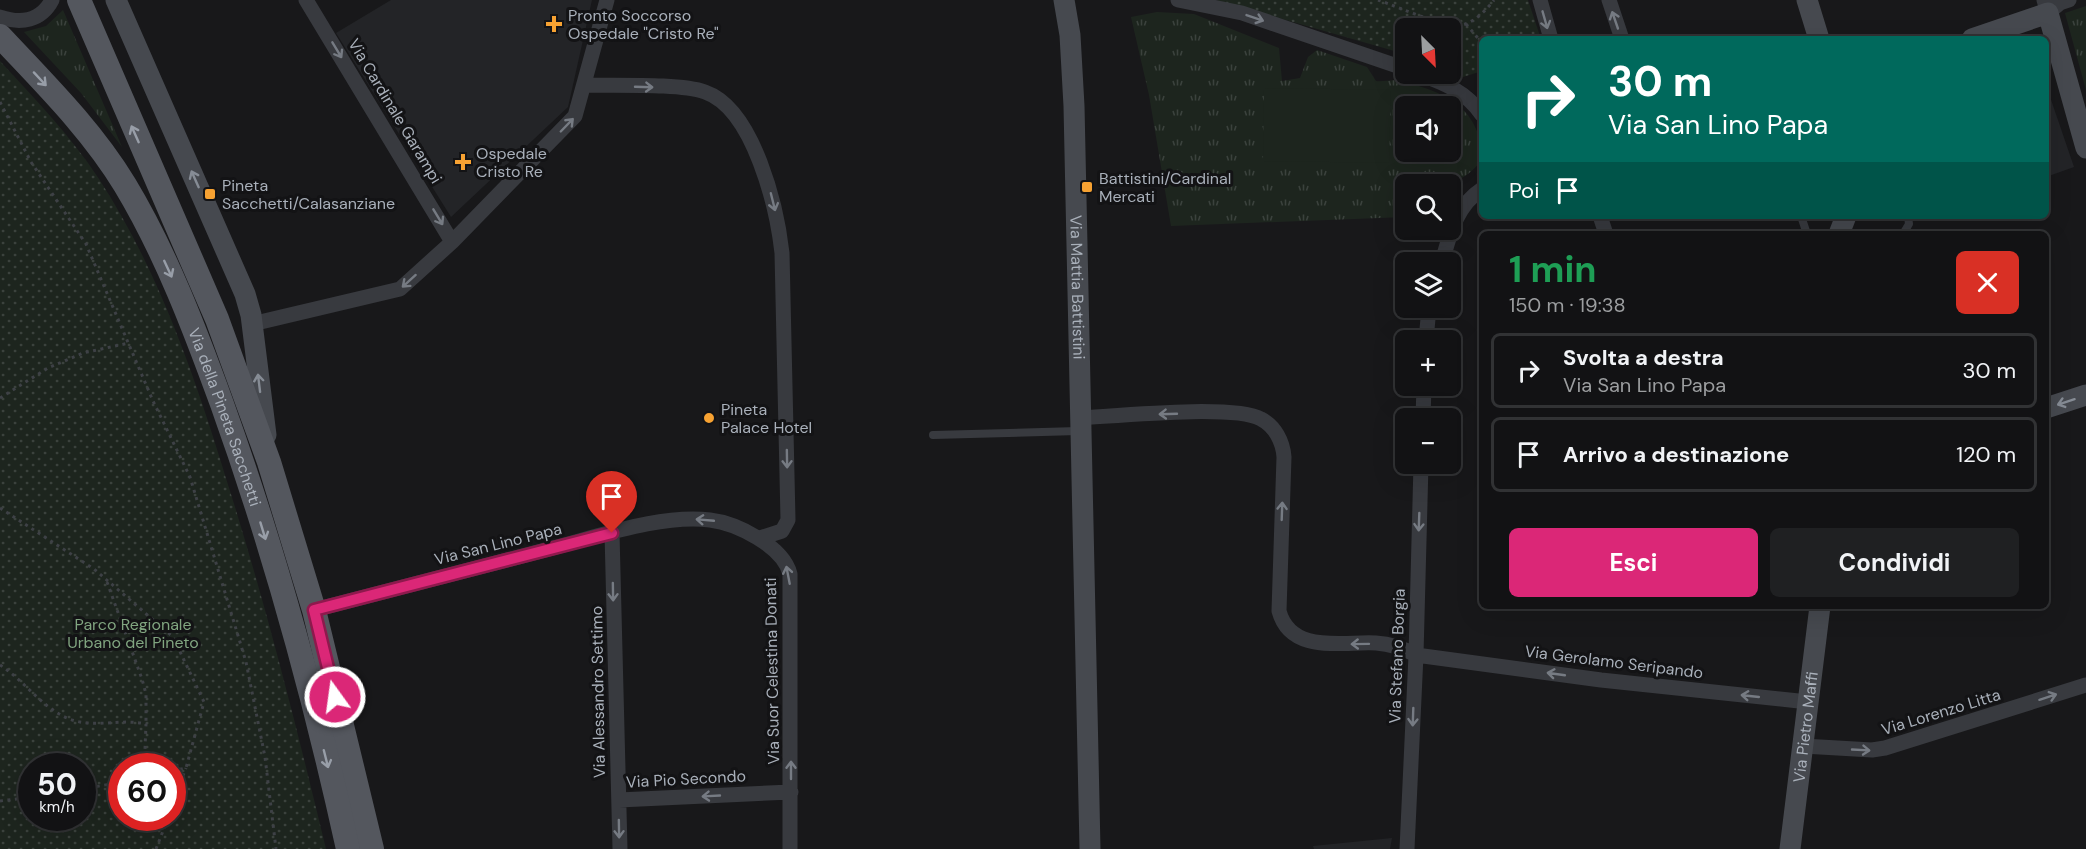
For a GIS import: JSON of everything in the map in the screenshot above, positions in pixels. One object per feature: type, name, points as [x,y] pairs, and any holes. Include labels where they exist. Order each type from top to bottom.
[{"type":"main road","name":"Via della Pineta Sacchetti","points":[[79,0],[217,319],[269,462],[314,610],[372,849]]},
{"type":"main road","name":"Via della Pineta Sacchetti","points":[[0,36],[78,120],[107,158],[142,216],[171,275],[203,352],[243,463],[291,621],[348,849]]},
{"type":"street","points":[[0,17],[18,21],[32,19],[45,11],[52,0]]},
{"type":"street","name":"Via della Pineta Sacchetti","points":[[116,0],[245,294],[252,324],[269,462]]},
{"type":"street","name":"Via Cardinale Garampi","points":[[306,0],[452,242]]},
{"type":"street","points":[[252,324],[400,289],[452,242],[572,120],[579,110],[607,0]]},
{"type":"street","name":"Via Mattia Battistini","points":[[1064,0],[1070,36],[1074,96],[1090,849]]},
{"type":"street","points":[[1178,0],[1242,13],[1395,65]]},
{"type":"street","points":[[1540,0],[1550,36]]},
{"type":"street","points":[[1609,0],[1621,36]]},
{"type":"street","points":[[1807,0],[1819,36]]},
{"type":"street","points":[[1979,36],[2046,6],[2069,0]]},
{"type":"street","points":[[2046,6],[2086,148]]},
{"type":"street","points":[[1443,84],[1457,90],[1479,111]]},
{"type":"street","points":[[585,85],[678,88],[707,93],[727,107],[762,164],[778,221],[782,253],[788,520],[782,531],[760,538]]},
{"type":"street","points":[[1445,252],[1456,218],[1470,198],[1479,191]]},
{"type":"street","points":[[2049,407],[2086,395]]},
{"type":"street","name":"Via Gerolamo Seripando","points":[[1080,424],[1228,412],[1253,415],[1264,420],[1278,435],[1284,451],[1278,598],[1283,621],[1294,633],[1309,641],[1331,644],[1376,643],[1399,646],[1416,655],[1601,680],[1808,702]]},
{"type":"street","name":"Via Stefano Borgia","points":[[1407,849],[1416,655],[1421,474]]},
{"type":"street","name":"Via San Lino Papa","points":[[314,610],[612,533],[669,521],[694,519],[721,523],[760,538]]},
{"type":"street","name":"Via Alessandro Settimo","points":[[612,533],[620,849]]},
{"type":"street","name":"Via Suor Celestina Donati","points":[[760,538],[785,563],[790,574],[790,849]]},
{"type":"street","name":"Via Pietro Maffi","points":[[1790,849],[1820,609]]},
{"type":"street","name":"Via Lorenzo Litta","points":[[1803,746],[1872,750],[1885,748],[2086,685]]},
{"type":"street","name":"Via Pio Secondo","points":[[619,800],[791,792]]},
{"type":"lane","points":[[933,435],[1080,424]]},
{"type":"path","points":[[1378,0],[1451,25],[1466,24],[1485,11],[1494,0]]},
{"type":"path","points":[[1466,24],[1479,39]]},
{"type":"path","points":[[0,102],[31,162],[86,244],[189,477],[246,662],[265,757],[276,849]]},
{"type":"path","points":[[0,398],[48,368],[82,353],[129,343]]},
{"type":"path","points":[[0,508],[106,580],[173,638],[204,702],[186,768]]},
{"type":"path","points":[[106,580],[119,609],[146,694],[143,753]]},
{"type":"path","points":[[0,665],[24,683],[40,700],[70,718],[80,722],[132,721],[146,724]]},
{"type":"path","points":[[0,801],[18,799]]},
{"type":"path","points":[[156,849],[163,831]]},
{"type":"shaded area","name":"Ospedale Cristo Re","points":[[391,0],[592,0],[568,107],[451,217],[336,33]]},
{"type":"shaded area","points":[[2049,94],[2074,167],[2049,176]]},
{"type":"shaded area","points":[[1392,838],[1390,849],[1314,849],[1313,846]]},
{"type":"green space","points":[[1216,0],[1528,0],[1540,36],[1479,36],[1479,72],[1461,76],[1461,18],[1395,18],[1395,51]]},
{"type":"green space","points":[[2086,6],[2086,90],[2065,13]]},
{"type":"green space","points":[[63,10],[122,147],[81,93],[24,32],[46,26]]},
{"type":"green space","points":[[1157,12],[1194,14],[1279,48],[1282,81],[1300,78],[1308,57],[1317,50],[1367,67],[1376,81],[1395,80],[1395,84],[1411,84],[1443,96],[1395,96],[1395,162],[1461,162],[1461,109],[1468,115],[1479,139],[1479,163],[1461,178],[1461,174],[1395,174],[1395,217],[1171,226],[1149,95],[1131,17]]},
{"type":"green space","name":"Parco Regionale Urbano del Pineto","points":[[0,61],[39,103],[88,163],[121,215],[159,291],[204,410],[257,580],[326,849],[0,849]]},
{"type":"green space","points":[[1264,88],[1391,90],[1389,163],[1263,161]]},
{"type":"place","name":"Pronto Soccorso Ospedale \"Cristo Re\"","points":[[554,24]]},
{"type":"place","name":"Ospedale Cristo Re","points":[[463,162]]},
{"type":"place","name":"Battistini/Cardinal Mercati","points":[[1087,187]]},
{"type":"place","name":"Pineta Sacchetti/Calasanziane","points":[[210,194]]},
{"type":"place","name":"Pineta Palace Hotel","points":[[709,418]]},
{"type":"route","points":[[335,697],[314,610],[612,533]]}]
